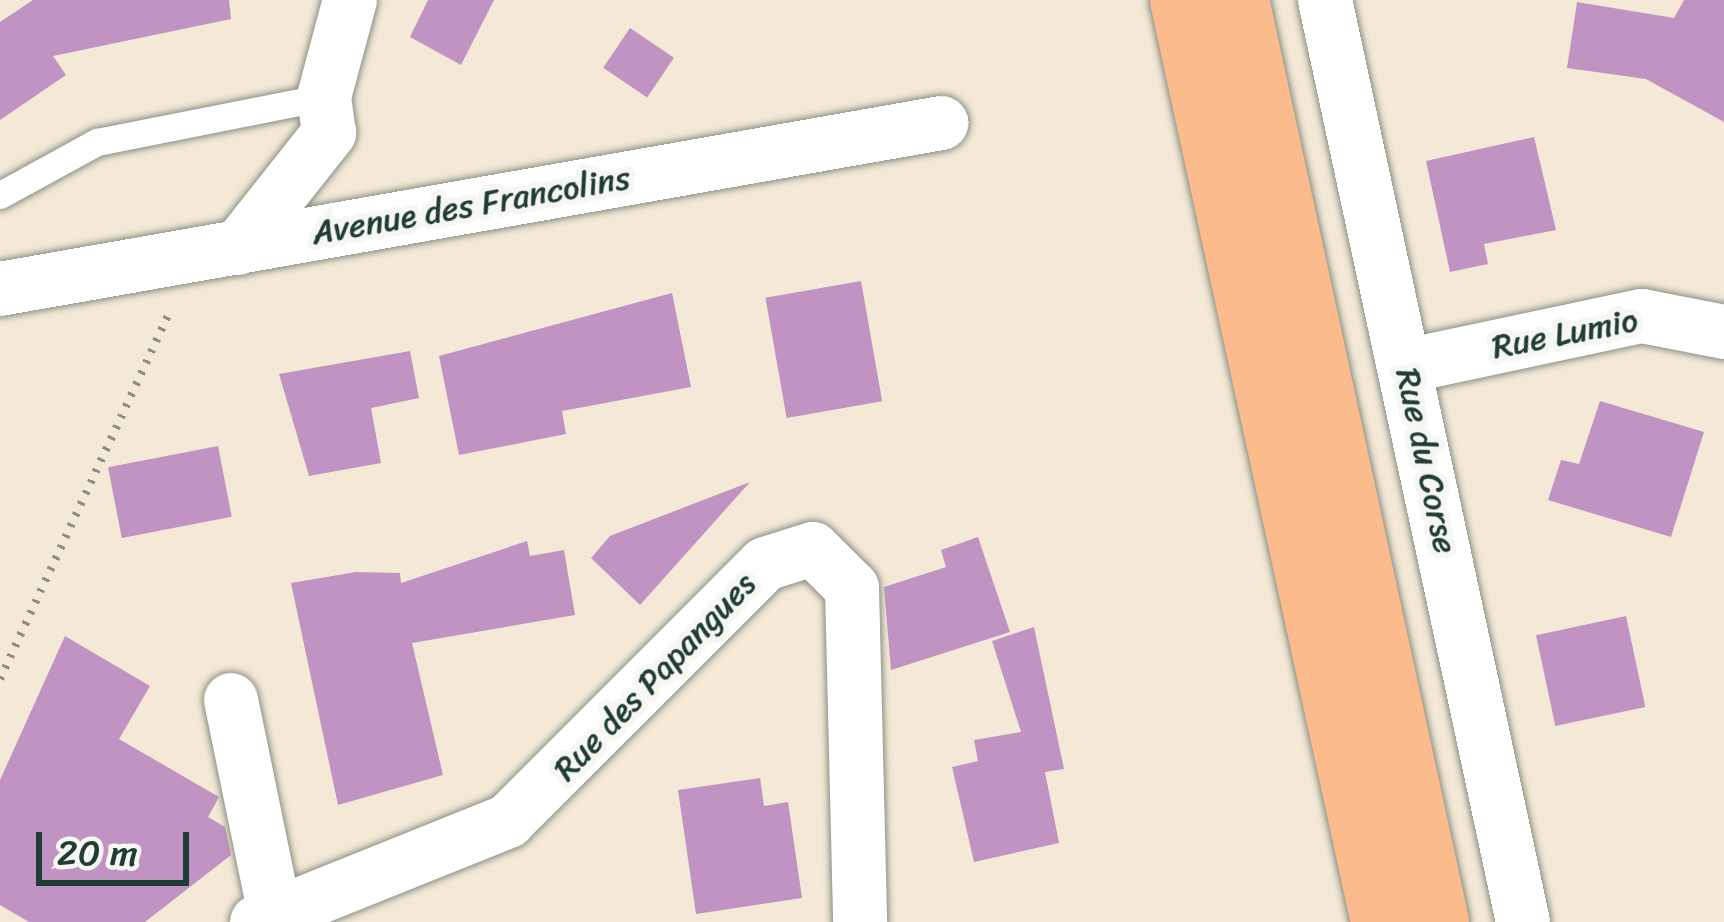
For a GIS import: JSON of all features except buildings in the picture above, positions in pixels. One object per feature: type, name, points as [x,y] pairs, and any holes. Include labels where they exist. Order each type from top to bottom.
[{"type":"main road","points":[[1184,0],[1384,922]]},
{"type":"main road","points":[[1236,0],[1436,922]]},
{"type":"main road","points":[[1340,922],[1349,766]]},
{"type":"street","points":[[216,251],[329,133],[324,97],[350,0]]},
{"type":"street","name":"Rue du Corse","points":[[1325,0],[1523,922]]},
{"type":"street","name":"Avenue des Francolins","points":[[0,289],[941,123]]},
{"type":"street","name":"Rue Lumio","points":[[1406,366],[1642,316],[1724,332]]},
{"type":"street","name":"Rue des Papangues","points":[[231,700],[266,916],[508,821],[765,564],[813,550],[852,588],[860,922]]},
{"type":"lane","points":[[0,195],[97,142],[324,97]]},
{"type":"path","points":[[0,679],[216,251]]}]
